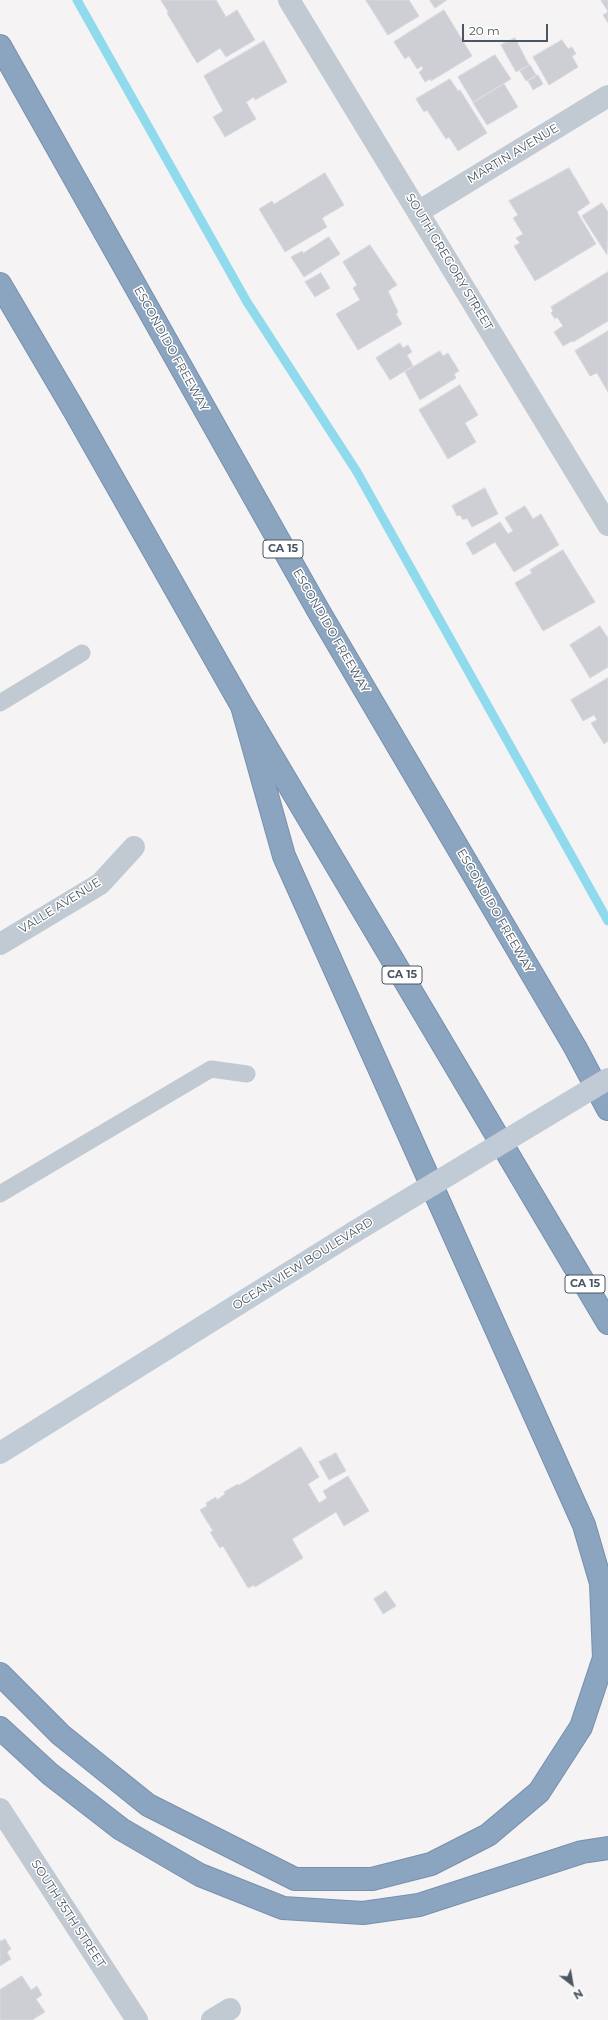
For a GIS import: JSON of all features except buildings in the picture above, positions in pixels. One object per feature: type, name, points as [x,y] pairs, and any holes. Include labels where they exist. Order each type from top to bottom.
[{"type":"highway","name":"ESCONDIDO FREEWAY","points":[[0,46],[314,603],[571,1040],[608,1109]]},
{"type":"highway","name":"CA 15","points":[[0,284],[78,416],[242,706],[608,1323]]},
{"type":"highway","points":[[0,1674],[61,1735],[148,1805],[295,1879],[372,1880],[432,1864],[488,1835],[539,1792],[581,1726],[604,1658],[601,1583],[584,1525],[284,856],[242,706]]},
{"type":"highway","points":[[0,1728],[50,1774],[121,1829],[200,1875],[283,1908],[363,1913],[419,1905],[582,1852],[608,1848]]},
{"type":"main road","name":"OCEAN VIEW BOULEVARD","points":[[0,1452],[354,1232],[608,1079]]},
{"type":"street","name":"SOUTH GREGORY STREET","points":[[289,0],[608,525]]},
{"type":"street","name":"MARTIN AVENUE","points":[[418,212],[608,96]]},
{"type":"street","name":"VALLE AVENUE","points":[[0,944],[100,884],[134,847]]},
{"type":"street","name":"SOUTH 35TH STREET","points":[[0,1809],[137,2020]]},
{"type":"lane","points":[[0,704],[82,653]]},
{"type":"lane","points":[[0,1194],[211,1068],[247,1074]]},
{"type":"waterway","points":[[77,0],[247,302],[357,472],[608,921]]}]
